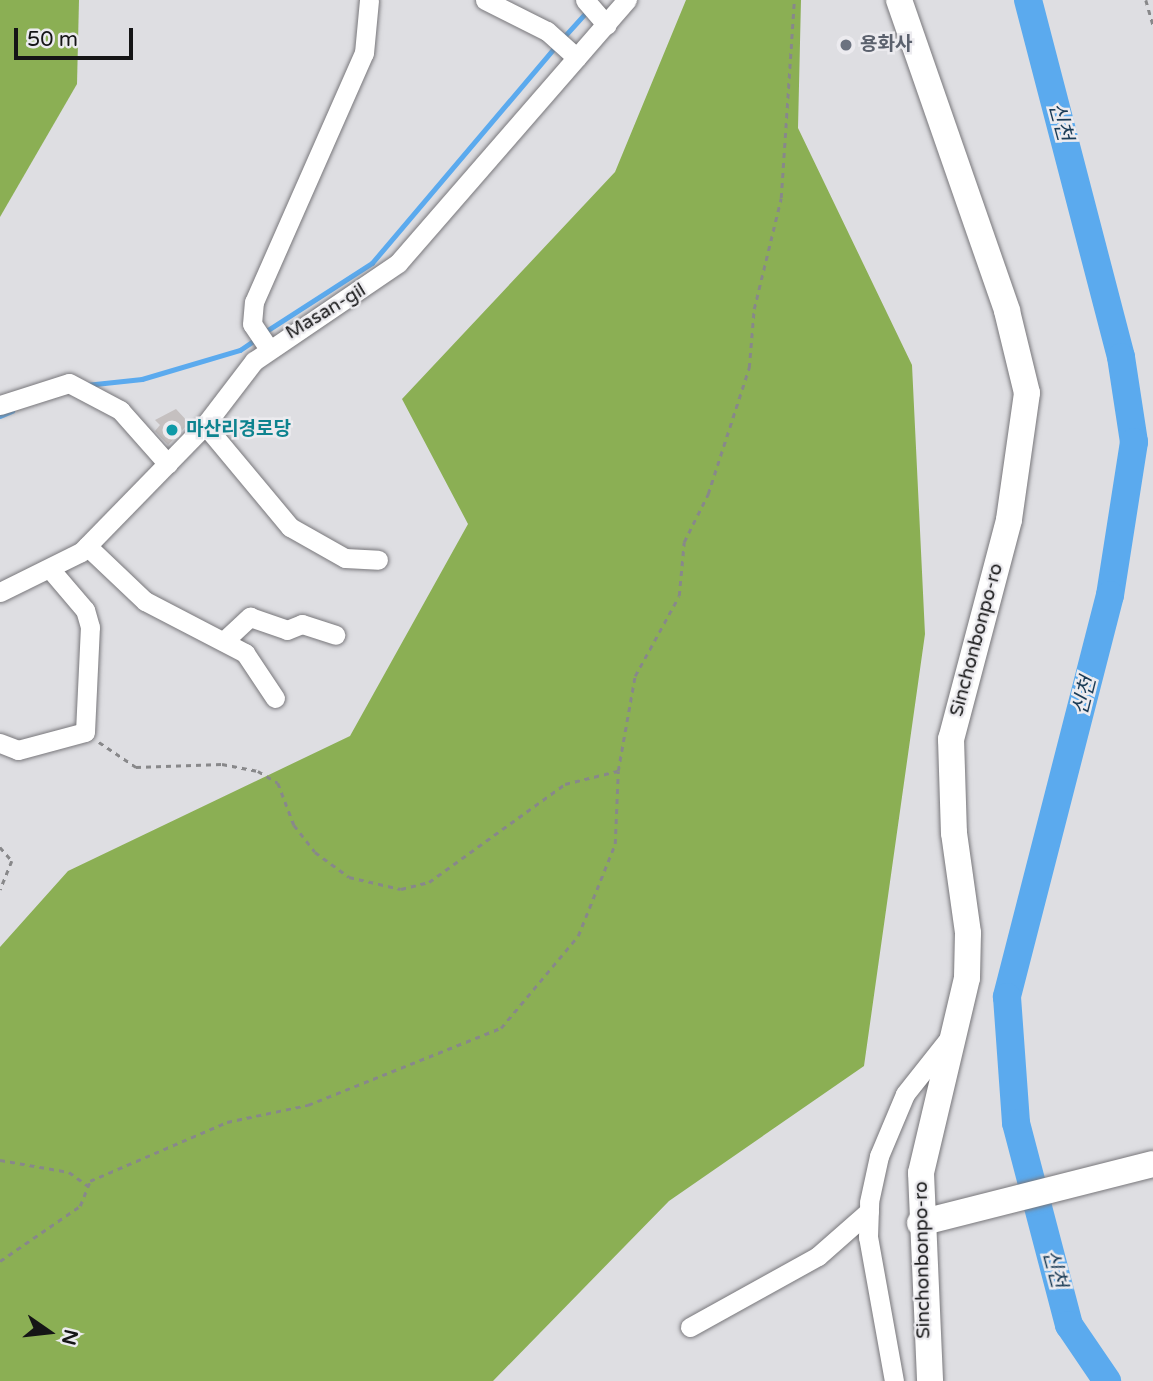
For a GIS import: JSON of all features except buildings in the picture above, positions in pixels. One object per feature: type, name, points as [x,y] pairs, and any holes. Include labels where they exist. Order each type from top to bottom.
[{"type":"main road","name":"Sinchonbonpo-ro","points":[[899,0],[1007,311],[1027,393],[1009,520],[951,738],[954,833],[968,933],[954,1032],[921,1173],[920,1223],[930,1381]]},
{"type":"main road","points":[[920,1223],[1152,1164]]},
{"type":"street","points":[[261,337],[254,302],[365,53],[369,0]]},
{"type":"street","points":[[485,0],[547,32],[572,53]]},
{"type":"street","name":"Masan-gil","points":[[0,592],[50,569],[87,546],[205,425],[261,337],[398,263],[572,53],[596,13],[627,0]]},
{"type":"street","points":[[0,405],[78,387],[120,410],[168,464]]},
{"type":"street","points":[[205,425],[290,527],[345,558],[378,560]]},
{"type":"street","points":[[87,546],[145,601],[206,637],[226,639],[245,653],[275,698]]},
{"type":"street","points":[[0,743],[18,750],[85,732],[90,627],[85,610],[50,569]]},
{"type":"street","points":[[226,639],[240,623],[263,616],[287,630],[302,624],[335,635]]},
{"type":"street","points":[[894,1381],[869,1211],[879,1156],[905,1094],[954,1032]]},
{"type":"street","points":[[690,1326],[818,1256],[869,1211]]},
{"type":"path","points":[[0,1261],[80,1206],[88,1186],[227,1122],[308,1105],[501,1028],[578,936],[603,883],[615,844],[618,771],[635,676],[679,596],[684,542],[708,494],[748,368],[754,309],[781,198],[794,0]]},
{"type":"path","points":[[1146,0],[1153,25]]},
{"type":"path","points":[[85,732],[135,767],[222,764],[258,771],[278,783],[294,825],[315,852],[349,877],[401,889],[429,882],[565,784],[618,771]]},
{"type":"path","points":[[0,847],[12,861],[0,890]]},
{"type":"path","points":[[0,1160],[69,1172],[88,1186]]},
{"type":"green space","points":[[0,0],[79,0],[77,84],[0,217]]},
{"type":"green space","points":[[686,0],[801,0],[798,128],[912,365],[925,634],[864,1066],[669,1201],[493,1381],[0,1381],[0,947],[68,871],[350,736],[468,524],[402,399],[615,172]]},
{"type":"waterway","name":"신천","points":[[1028,0],[1121,357],[1134,442],[1110,595],[1007,997],[1016,1123],[1069,1325],[1107,1381]]},
{"type":"waterway","points":[[563,38],[588,10]]},
{"type":"waterway","points":[[265,332],[372,263],[555,47]]},
{"type":"waterway","points":[[86,385],[142,379],[240,350],[255,340]]},
{"type":"waterway","points":[[0,416],[12,411]]},
{"type":"place","name":"용화사","points":[[846,45]]},
{"type":"place","name":"마산리경로당","points":[[172,430]]}]
